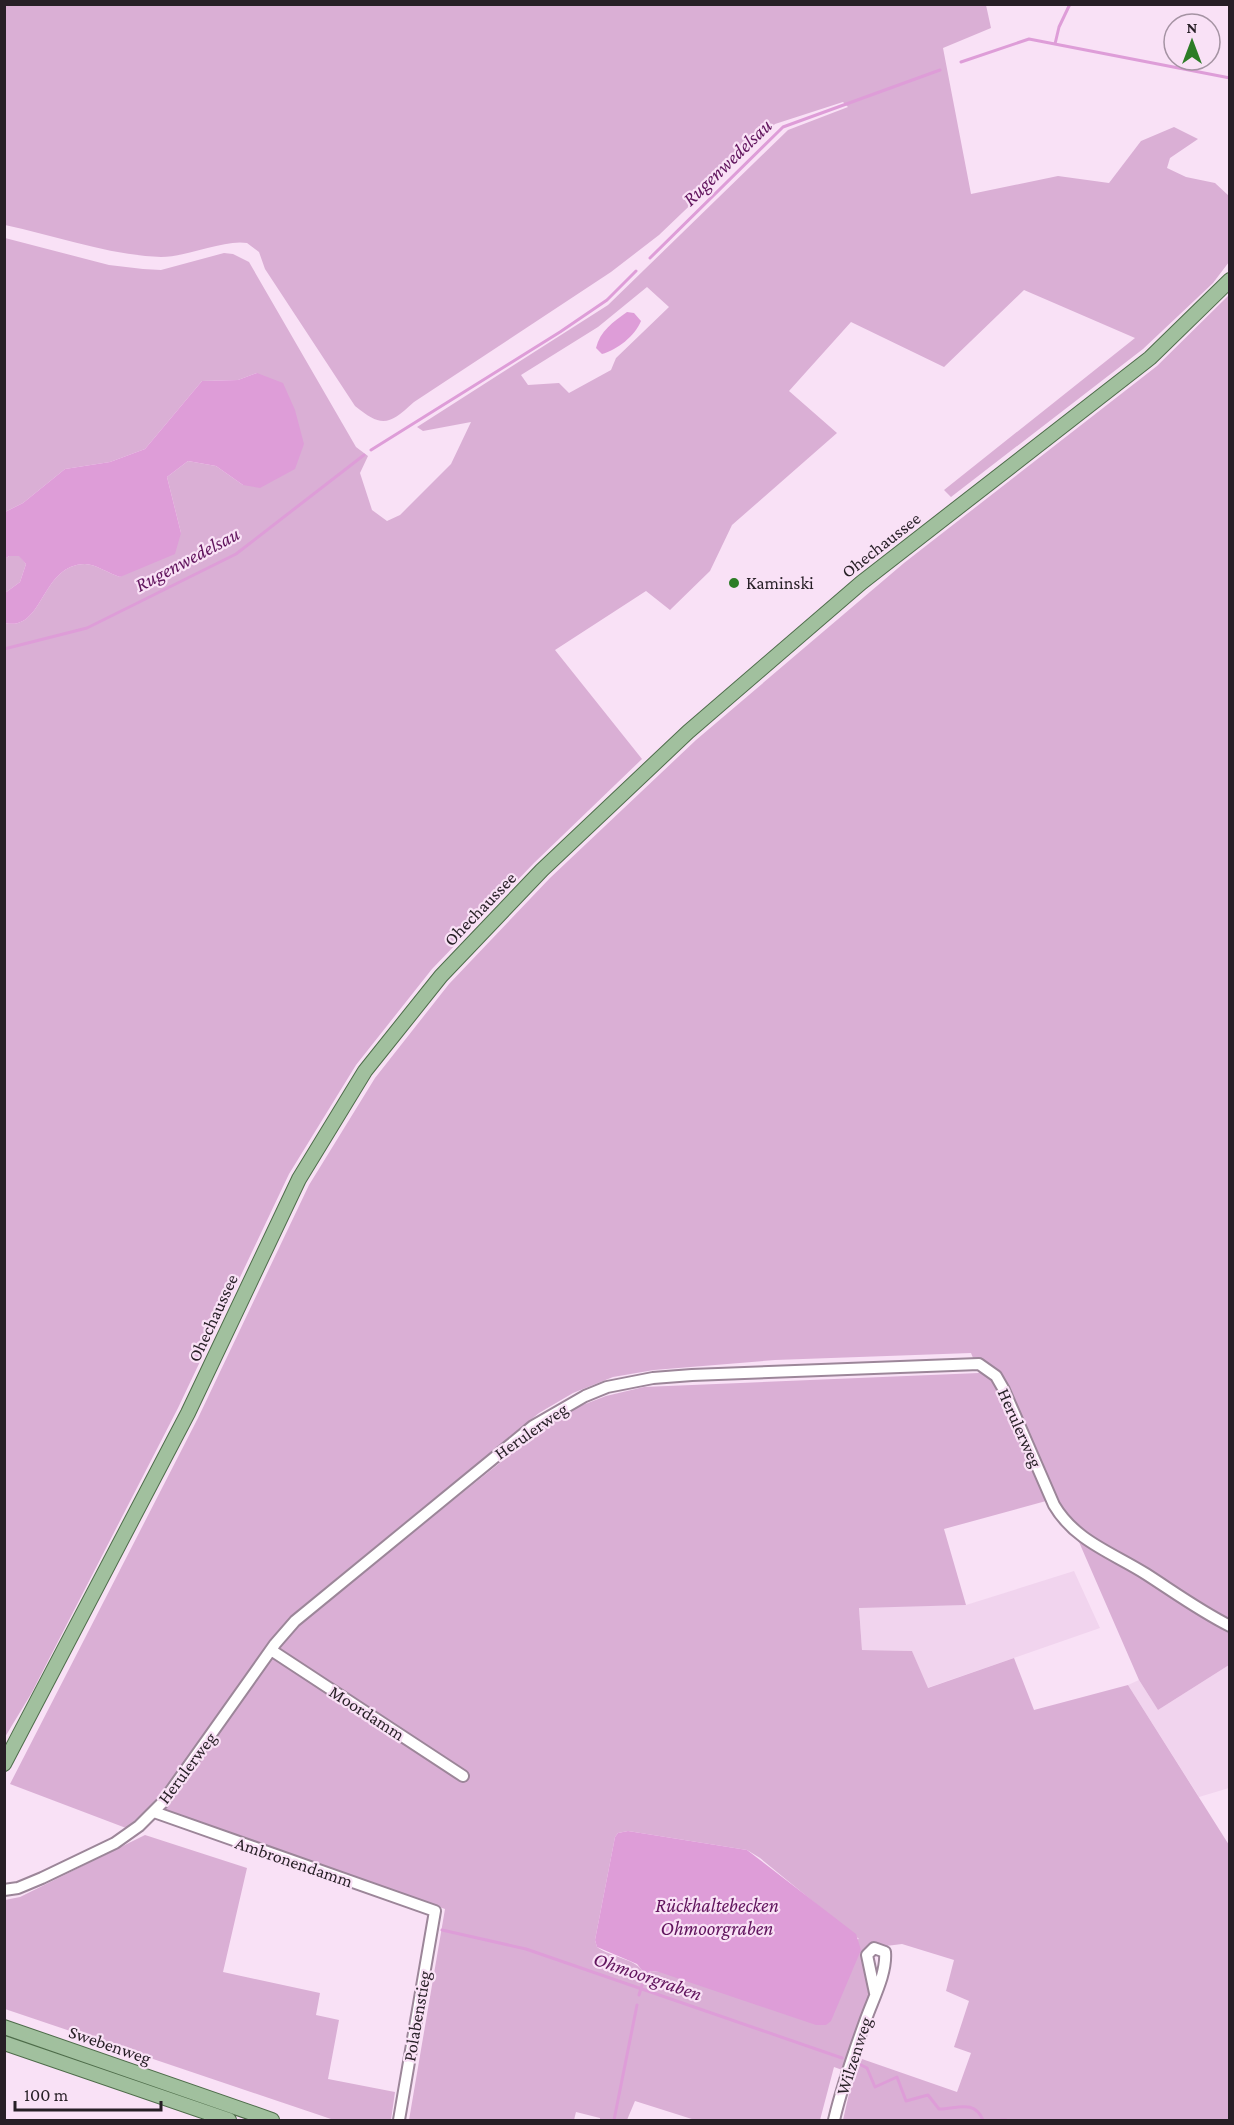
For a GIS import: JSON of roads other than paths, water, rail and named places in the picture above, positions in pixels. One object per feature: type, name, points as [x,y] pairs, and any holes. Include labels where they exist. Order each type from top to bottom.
[{"type":"main road","name":"Ohechaussee","points":[[4,1764],[188,1413],[299,1179],[365,1071],[441,976],[542,870],[688,732],[861,583],[1150,358],[1227,288]]},
{"type":"main road","name":"Swebenweg","points":[[4,2027],[272,2121]]},
{"type":"main road","name":"Swebenweg","points":[[4,2043],[229,2121]]},
{"type":"street","name":"Herulerweg","points":[[4,1890],[30,1884],[115,1843],[154,1812],[218,1728],[271,1650],[295,1621],[533,1425],[596,1391],[627,1382],[653,1378],[979,1364],[996,1376],[1004,1390],[1063,1521],[1098,1548],[1200,1611],[1230,1626]]},
{"type":"street","name":"Moordamm","points":[[271,1650],[463,1776]]},
{"type":"street","name":"Ambronendamm","points":[[154,1812],[435,1911]]},
{"type":"street","name":"Polabenstieg","points":[[399,2121],[435,1911]]},
{"type":"street","name":"Wilzenweg","points":[[834,2121],[875,1993]]},
{"type":"water","points":[[627,312],[634,313],[641,321],[638,327],[625,342],[602,354],[596,348],[598,342],[612,323]]},
{"type":"water","points":[[257,373],[283,383],[295,410],[304,444],[295,469],[260,488],[243,485],[216,466],[188,461],[167,477],[181,533],[175,554],[120,577],[89,564],[70,567],[50,585],[28,618],[18,623],[5,623],[5,593],[20,582],[26,564],[19,556],[9,556],[5,559],[5,512],[23,503],[65,469],[110,462],[145,449],[202,381],[238,380]]},
{"type":"water","name":"Rückhaltebecken Ohmoorgraben","points":[[628,1831],[747,1850],[856,1934],[861,1950],[831,2021],[826,2025],[816,2025],[659,1972],[651,1971],[645,1974],[637,1964],[597,1947],[595,1940],[615,1837],[618,1833]]},
{"type":"waterway","points":[[1055,44],[1059,27],[1070,4]]},
{"type":"waterway","name":"Rugenwedelsau","points":[[961,62],[1029,39],[1230,78]]},
{"type":"waterway","name":"Rugenwedelsau","points":[[650,258],[783,127],[940,70]]},
{"type":"waterway","name":"Rugenwedelsau","points":[[371,450],[560,332],[607,300],[636,271]]},
{"type":"waterway","name":"Rugenwedelsau","points":[[4,649],[87,628],[236,554],[364,455]]},
{"type":"waterway","name":"Ohmoorgraben","points":[[442,1930],[526,1949],[842,2058]]},
{"type":"waterway","name":"Ohmoorgraben","points":[[639,1995],[642,1985]]},
{"type":"waterway","points":[[614,2120],[637,2005]]},
{"type":"waterway","name":"Ohmoorgraben","points":[[861,2065],[867,2068],[875,2087],[897,2077],[906,2101],[928,2095],[939,2109],[970,2107],[975,2109],[983,2120]]},
{"type":"waterway","name":"Ohmoorgraben","points":[[1001,2120],[1006,2120]]},
{"type":"place","name":"Kaminski","points":[[734,583]]}]
